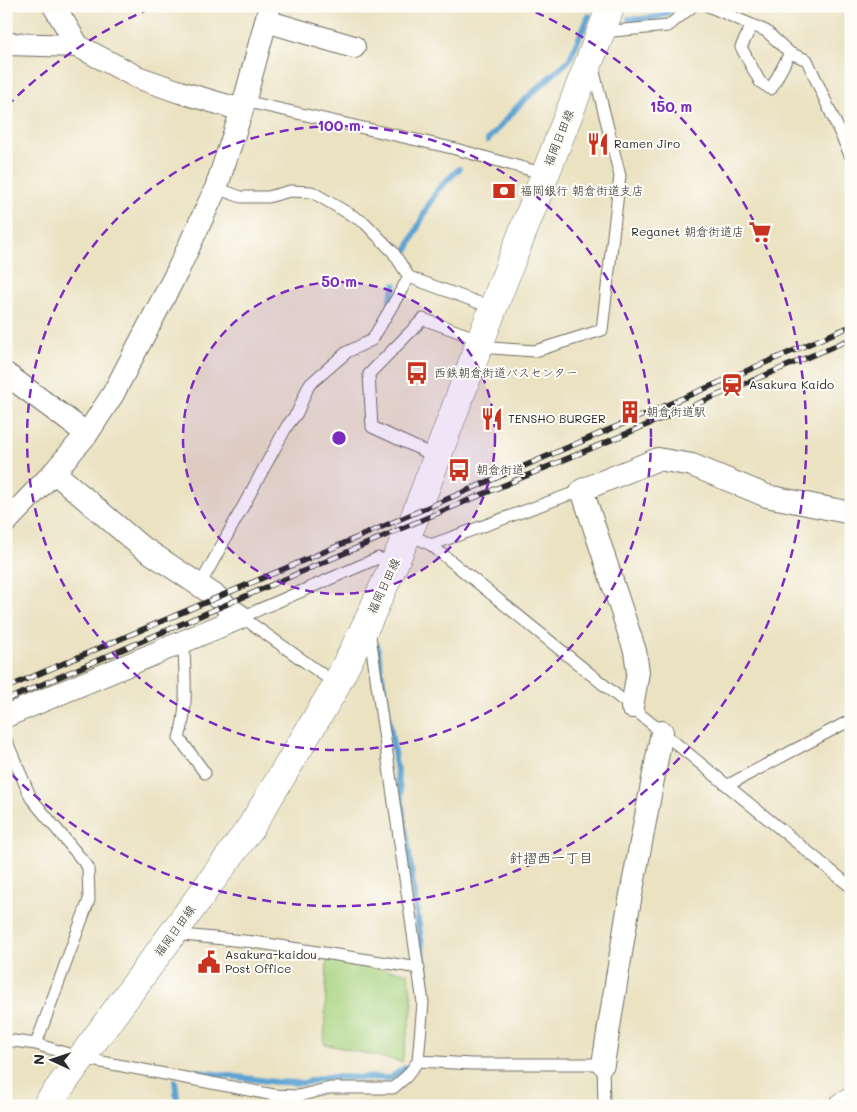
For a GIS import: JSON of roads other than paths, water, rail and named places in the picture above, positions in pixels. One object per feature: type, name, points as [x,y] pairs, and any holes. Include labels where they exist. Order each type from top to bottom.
[{"type":"main road","name":"福岡日田線","points":[[46,1106],[251,827],[336,684],[395,562],[419,539],[437,457],[611,6]]},
{"type":"main road","points":[[843,1106],[851,1102]]},
{"type":"street","points":[[54,6],[78,46]]},
{"type":"street","points":[[6,522],[87,434],[113,394],[178,272],[216,188],[243,105],[268,14],[354,47]]},
{"type":"street","points":[[6,44],[78,46],[137,77],[180,92],[243,105]]},
{"type":"street","points":[[6,374],[87,434]]},
{"type":"street","points":[[632,707],[638,672],[635,651],[582,490],[658,459],[692,465],[767,496],[851,513]]},
{"type":"street","points":[[54,472],[138,545],[200,585],[242,617]]},
{"type":"street","points":[[6,716],[242,617]]},
{"type":"street","points":[[603,1064],[627,916],[662,732]]},
{"type":"lane","points":[[601,32],[668,26],[693,6]]},
{"type":"lane","points":[[708,6],[766,31],[790,52],[807,60],[851,156]]},
{"type":"lane","points":[[752,25],[741,47],[760,82],[771,89],[790,52]]},
{"type":"lane","points":[[437,457],[372,427],[369,374],[423,319],[480,344],[535,351],[602,330],[620,176],[591,58]]},
{"type":"lane","points":[[243,105],[452,148],[545,174]]},
{"type":"lane","points":[[216,188],[241,197],[268,197],[290,191],[312,192],[365,222],[393,252],[409,277],[493,308]]},
{"type":"lane","points":[[200,585],[287,426],[297,413],[309,385],[347,352],[372,340],[409,277]]},
{"type":"lane","points":[[419,539],[582,490]]},
{"type":"lane","points":[[419,539],[632,707],[851,887]]},
{"type":"lane","points":[[242,617],[378,558],[395,562]]},
{"type":"lane","points":[[242,617],[336,684]]},
{"type":"lane","points":[[6,1040],[36,1044],[82,1058],[274,1100],[330,1088],[393,1088],[407,1076],[418,1061],[423,1003],[368,621]]},
{"type":"lane","points":[[184,640],[185,706],[179,738],[205,773]]},
{"type":"lane","points":[[728,785],[851,720]]},
{"type":"lane","points":[[6,740],[31,798],[88,868],[89,900],[36,1044]]},
{"type":"lane","points":[[173,934],[254,942],[419,968]]},
{"type":"lane","points":[[418,1061],[473,1064],[603,1064],[604,1106]]},
{"type":"waterway","points":[[629,19],[654,18],[665,14],[675,6]]},
{"type":"waterway","points":[[488,140],[518,106],[569,60],[589,16]]},
{"type":"waterway","points":[[406,252],[438,189],[459,169]]},
{"type":"waterway","points":[[390,301],[395,285]]},
{"type":"waterway","points":[[377,645],[424,961],[427,998]]},
{"type":"waterway","points":[[185,1070],[275,1082],[303,1083],[327,1077],[390,1078],[405,1068]]},
{"type":"waterway","points":[[175,1081],[178,1106]]},
{"type":"railway","points":[[6,688],[851,326]]},
{"type":"railway","points":[[6,700],[412,524],[851,339]]},
{"type":"place","name":"Ramen Jiro","points":[[598,144]]},
{"type":"place","name":"福岡銀行 朝倉街道支店","points":[[504,191]]},
{"type":"place","name":"Reganet 朝倉街道店","points":[[760,232]]},
{"type":"place","name":"西鉄朝倉街道バスセンター","points":[[417,373]]},
{"type":"place","name":"Asakura Kaido","points":[[732,385]]},
{"type":"place","name":"朝倉街道駅","points":[[630,412]]},
{"type":"place","name":"TENSHO BURGER","points":[[492,419]]},
{"type":"place","name":"朝倉街道","points":[[459,470]]},
{"type":"place","name":"Asakura-kaidou Post Office","points":[[209,962]]},
{"type":"district","name":"針摺西一丁目","points":[[551,858]]}]
